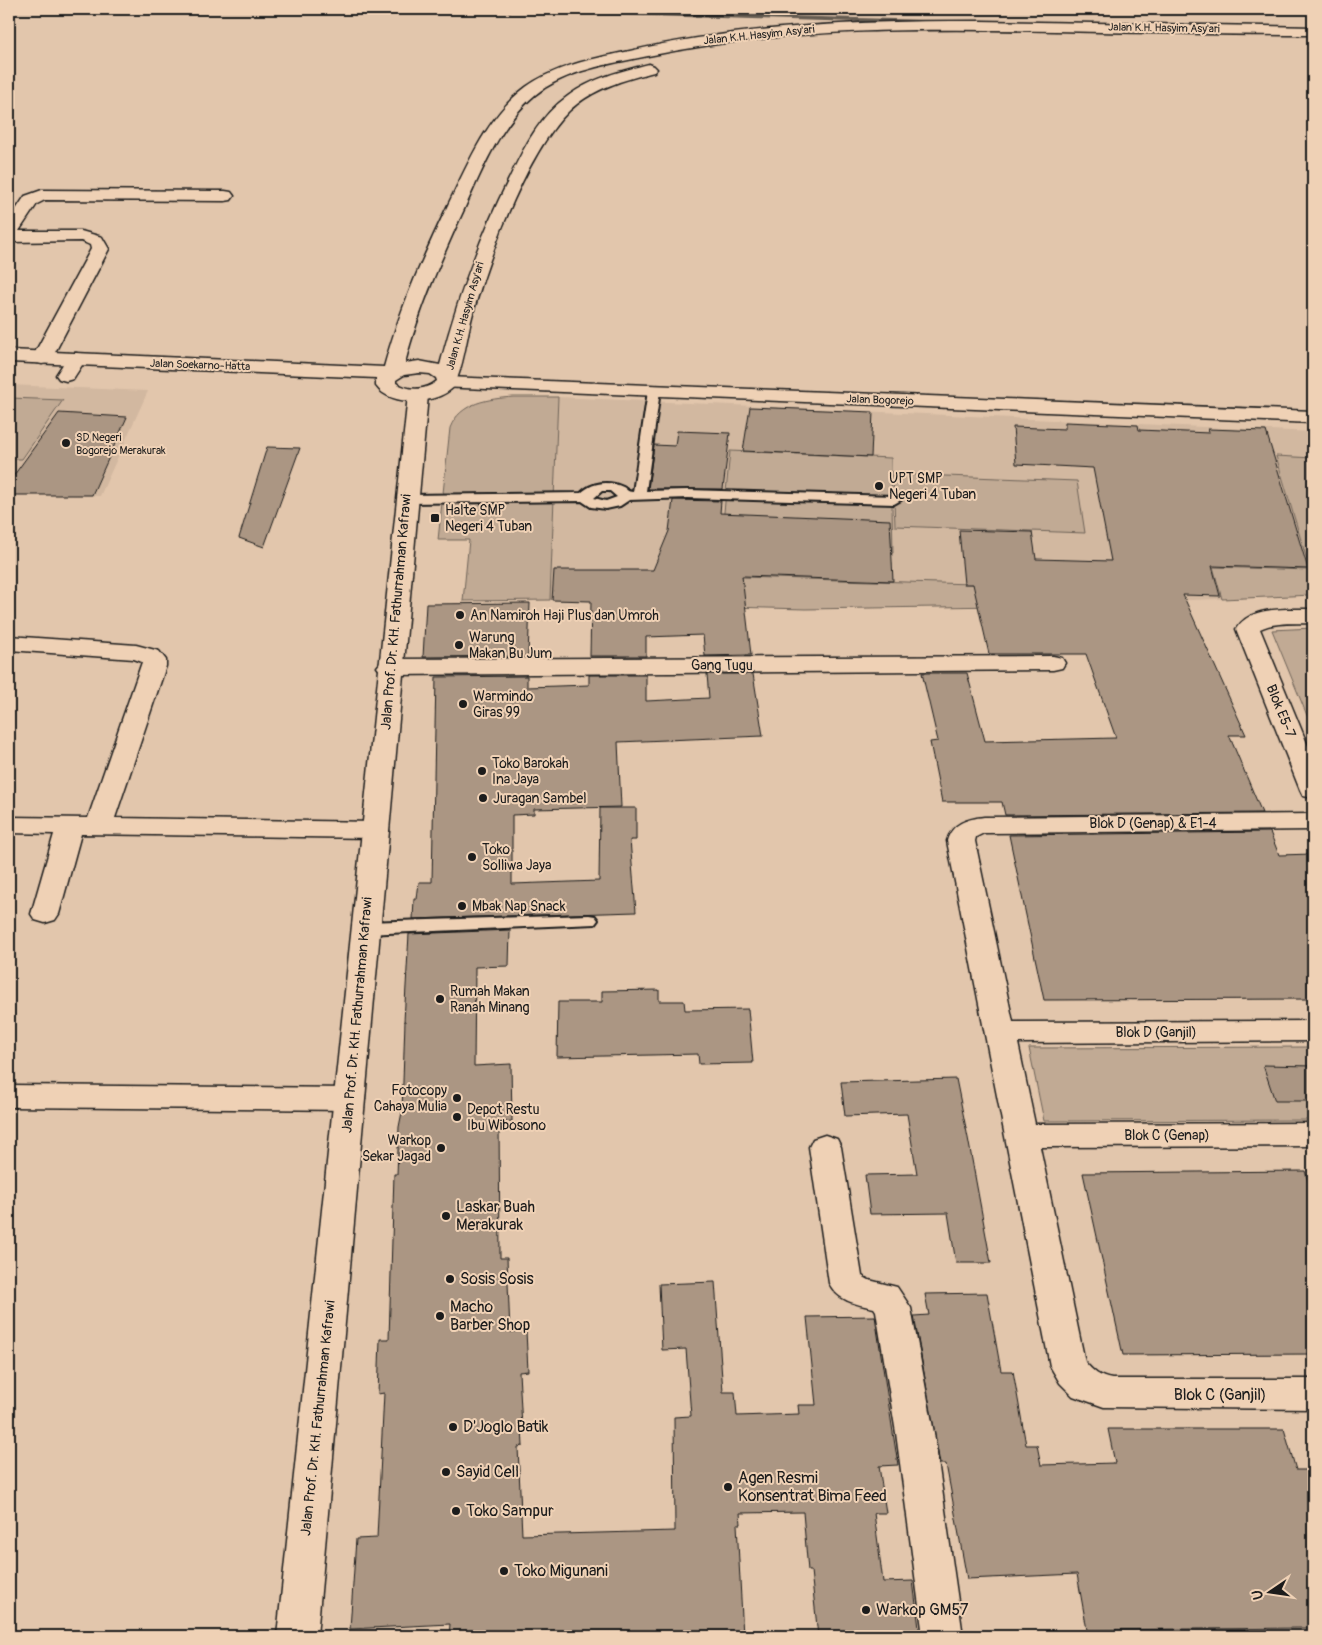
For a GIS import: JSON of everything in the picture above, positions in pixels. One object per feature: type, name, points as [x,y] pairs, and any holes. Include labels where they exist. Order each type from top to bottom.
[{"type":"main road","name":"Jalan K.H. Hasyim Asy'ari","points":[[400,386],[413,301],[482,153],[502,122],[519,102],[549,81],[580,68],[630,55],[694,42],[797,30],[891,25],[1313,31]]},
{"type":"main road","name":"Jalan K.H. Hasyim Asy'ari","points":[[746,51],[814,44],[914,41]]},
{"type":"main road","points":[[694,42],[714,56]]},
{"type":"main road","name":"Jalan K.H. Hasyim Asy'ari","points":[[447,380],[469,295],[488,240],[520,172],[543,130],[561,109],[583,92],[619,77],[663,66]]},
{"type":"main road","points":[[9,235],[31,200],[42,195],[225,196]]},
{"type":"main road","points":[[9,235],[81,236],[91,238],[98,242],[100,246],[42,358]]},
{"type":"main road","name":"Jalan Soekarno-Hatta","points":[[9,356],[42,358],[71,367]]},
{"type":"main road","name":"Jalan Soekarno-Hatta","points":[[9,372],[71,367],[400,386]]},
{"type":"main road","points":[[424,367],[438,370],[447,380],[436,390],[400,386],[409,368],[424,367]]},
{"type":"main road","name":"Jalan Bogorejo","points":[[447,380],[654,391],[1313,417]]},
{"type":"main road","name":"Jalan Prof. Dr. KH. Fathurrahman Kafrawi","points":[[297,1636],[406,499],[400,386]]},
{"type":"main road","name":"Blok E5-7","points":[[1313,616],[1259,620],[1250,624],[1249,632],[1313,790]]},
{"type":"main road","points":[[9,643],[136,652],[150,656],[154,660],[151,675],[98,827]]},
{"type":"main road","name":"Gang Tugu","points":[[390,668],[1053,663]]},
{"type":"main road","name":"Blok D (Genap) & E1-4","points":[[1020,1136],[961,848],[961,836],[969,829],[977,826],[993,824],[1313,822]]},
{"type":"main road","points":[[9,825],[375,830]]},
{"type":"main road","points":[[45,914],[70,826]]},
{"type":"main road","name":"Blok D (Ganjil)","points":[[998,1033],[1313,1031]]},
{"type":"main road","points":[[9,1096],[349,1098]]},
{"type":"main road","name":"Blok C (Genap)","points":[[1020,1136],[1313,1134]]},
{"type":"main road","name":"Blok C (Ganjil)","points":[[1020,1136],[1068,1366],[1078,1380],[1100,1393],[1127,1395],[1313,1394]]},
{"type":"main road","points":[[825,1147],[846,1283],[860,1292],[885,1297],[894,1308],[915,1433],[943,1636]]},
{"type":"lane","points":[[639,496],[654,391]]},
{"type":"lane","points":[[586,497],[591,490],[605,487],[619,489],[624,496]]},
{"type":"lane","points":[[624,496],[688,494],[894,500]]},
{"type":"lane","points":[[406,499],[586,497],[592,502],[606,505],[620,502],[624,496]]},
{"type":"lane","points":[[365,928],[589,920]]},
{"type":"shaded area","name":"SD Negeri Bogorejo Merakurak","points":[[9,385],[148,391],[100,496],[9,495]]},
{"type":"shaded area","name":"UPT SMP Negeri 4 Tuban","points":[[504,397],[558,397],[1313,432],[1313,595],[1068,605],[805,609],[550,600],[463,601],[469,540],[438,540],[450,428],[456,416],[466,408],[478,402]]},
{"type":"shaded area","points":[[558,397],[550,600],[463,601],[469,540],[438,540],[450,428],[461,412],[468,407],[494,399]]},
{"type":"shaded area","points":[[10,398],[63,400],[22,459],[9,459]]},
{"type":"shaded area","points":[[730,451],[891,458],[893,553],[746,548],[722,533]]},
{"type":"shaded area","points":[[1276,456],[1313,458],[1313,595],[1222,599],[1213,567],[1310,570]]},
{"type":"shaded area","points":[[893,474],[1077,481],[1085,533],[895,526]]},
{"type":"shaded area","points":[[740,577],[1137,589],[1068,605],[805,609],[728,607]]},
{"type":"shaded area","points":[[1313,628],[1313,730],[1272,630]]},
{"type":"shaded area","points":[[1313,1047],[1313,1120],[1044,1121],[1029,1048]]},
{"type":"building","points":[[750,407],[873,412],[871,457],[743,451]]},
{"type":"building","points":[[59,413],[127,417],[92,495],[9,495],[9,482]]},
{"type":"building","points":[[1065,422],[1138,425],[1139,430],[1209,433],[1208,429],[1266,431],[1308,569],[1212,566],[1220,596],[1183,595],[1246,735],[1229,735],[1262,813],[1005,815],[1002,802],[942,802],[930,742],[938,741],[922,673],[967,673],[985,741],[1116,738],[1086,654],[989,654],[973,584],[964,584],[959,530],[1032,532],[1036,559],[1111,561],[1093,468],[1016,464],[1013,427],[1065,429]]},
{"type":"building","points":[[677,431],[730,433],[723,489],[648,489],[654,445],[675,446]]},
{"type":"building","points":[[267,447],[300,448],[264,547],[239,538]]},
{"type":"building","points":[[673,500],[721,501],[720,513],[890,520],[893,581],[742,576],[751,655],[705,656],[703,635],[646,637],[646,656],[590,656],[591,601],[552,600],[554,570],[653,570],[669,531]]},
{"type":"building","points":[[530,603],[528,656],[423,657],[426,604]]},
{"type":"building","points":[[707,674],[753,674],[763,736],[618,742],[621,807],[534,809],[534,814],[512,815],[512,884],[599,881],[600,808],[636,808],[636,840],[630,840],[636,912],[413,919],[414,899],[417,899],[419,882],[432,882],[436,677],[527,676],[527,687],[589,685],[589,675],[646,675],[646,701],[709,698]]},
{"type":"building","points":[[1270,832],[1279,855],[1313,854],[1313,999],[1044,1000],[1009,835]]},
{"type":"building","points":[[510,930],[509,966],[475,967],[474,1066],[511,1064],[512,1121],[499,1122],[500,1258],[507,1258],[510,1332],[526,1331],[528,1371],[519,1372],[523,1446],[518,1447],[522,1535],[675,1531],[674,1417],[691,1416],[686,1349],[662,1350],[659,1284],[715,1282],[723,1392],[735,1392],[737,1416],[799,1414],[798,1405],[816,1405],[807,1317],[875,1316],[898,1465],[879,1466],[886,1513],[874,1513],[883,1582],[913,1581],[920,1636],[818,1636],[811,1571],[808,1571],[803,1512],[740,1513],[741,1524],[737,1524],[743,1636],[449,1636],[450,1624],[350,1629],[356,1539],[377,1538],[384,1393],[378,1394],[380,1339],[389,1339],[394,1174],[397,1174],[399,1127],[402,1112],[404,1021],[409,934]]},
{"type":"building","points":[[659,990],[659,1001],[684,1001],[685,1010],[748,1009],[753,1063],[699,1064],[698,1054],[557,1057],[558,1002],[602,1002],[602,991]]},
{"type":"building","points":[[1263,1065],[1313,1066],[1313,1101],[1275,1101]]},
{"type":"building","points":[[956,1079],[991,1263],[956,1263],[948,1213],[870,1214],[865,1175],[917,1174],[907,1114],[845,1116],[841,1082]]},
{"type":"building","points":[[1305,1171],[1313,1198],[1313,1354],[1123,1355],[1083,1173]]},
{"type":"building","points":[[987,1293],[1001,1371],[1013,1371],[1026,1445],[1037,1445],[1041,1465],[1115,1463],[1108,1429],[1284,1429],[1296,1470],[1313,1470],[1313,1628],[1087,1630],[1077,1574],[967,1579],[946,1464],[940,1464],[914,1316],[929,1315],[925,1294]]},
{"type":"waterway","points":[[481,9],[929,22]]},
{"type":"place","name":"SD Negeri Bogorejo Merakurak","points":[[66,443]]},
{"type":"place","name":"UPT SMP Negeri 4 Tuban","points":[[879,486]]},
{"type":"place","name":"Halte SMP Negeri 4 Tuban","points":[[435,518]]},
{"type":"place","name":"An Namiroh Haji Plus dan Umroh","points":[[460,615]]},
{"type":"place","name":"Warung Makan Bu Jum","points":[[459,645]]},
{"type":"place","name":"Warmindo Giras 99","points":[[463,704]]},
{"type":"place","name":"Toko Barokah Ina Jaya","points":[[482,771]]},
{"type":"place","name":"Juragan Sambel","points":[[483,798]]},
{"type":"place","name":"Toko Solliwa Jaya","points":[[472,857]]},
{"type":"place","name":"Mbak Nap Snack","points":[[462,906]]},
{"type":"place","name":"Rumah Makan Ranah Minang","points":[[440,999]]},
{"type":"place","name":"Fotocopy Cahaya Mulia","points":[[457,1098]]},
{"type":"place","name":"Depot Restu Ibu Wibosono","points":[[457,1117]]},
{"type":"place","name":"Warkop Sekar Jagad","points":[[441,1148]]},
{"type":"place","name":"Laskar Buah Merakurak","points":[[446,1216]]},
{"type":"place","name":"Sosis Sosis","points":[[450,1279]]},
{"type":"place","name":"Macho Barber Shop","points":[[440,1316]]},
{"type":"place","name":"D'Joglo Batik","points":[[453,1427]]},
{"type":"place","name":"Sayid Cell","points":[[446,1472]]},
{"type":"place","name":"Agen Resmi Konsentrat Bima Feed","points":[[728,1487]]},
{"type":"place","name":"Toko Sampur","points":[[456,1511]]},
{"type":"place","name":"Toko Migunani","points":[[504,1571]]},
{"type":"place","name":"Warkop GM57","points":[[866,1610]]}]
